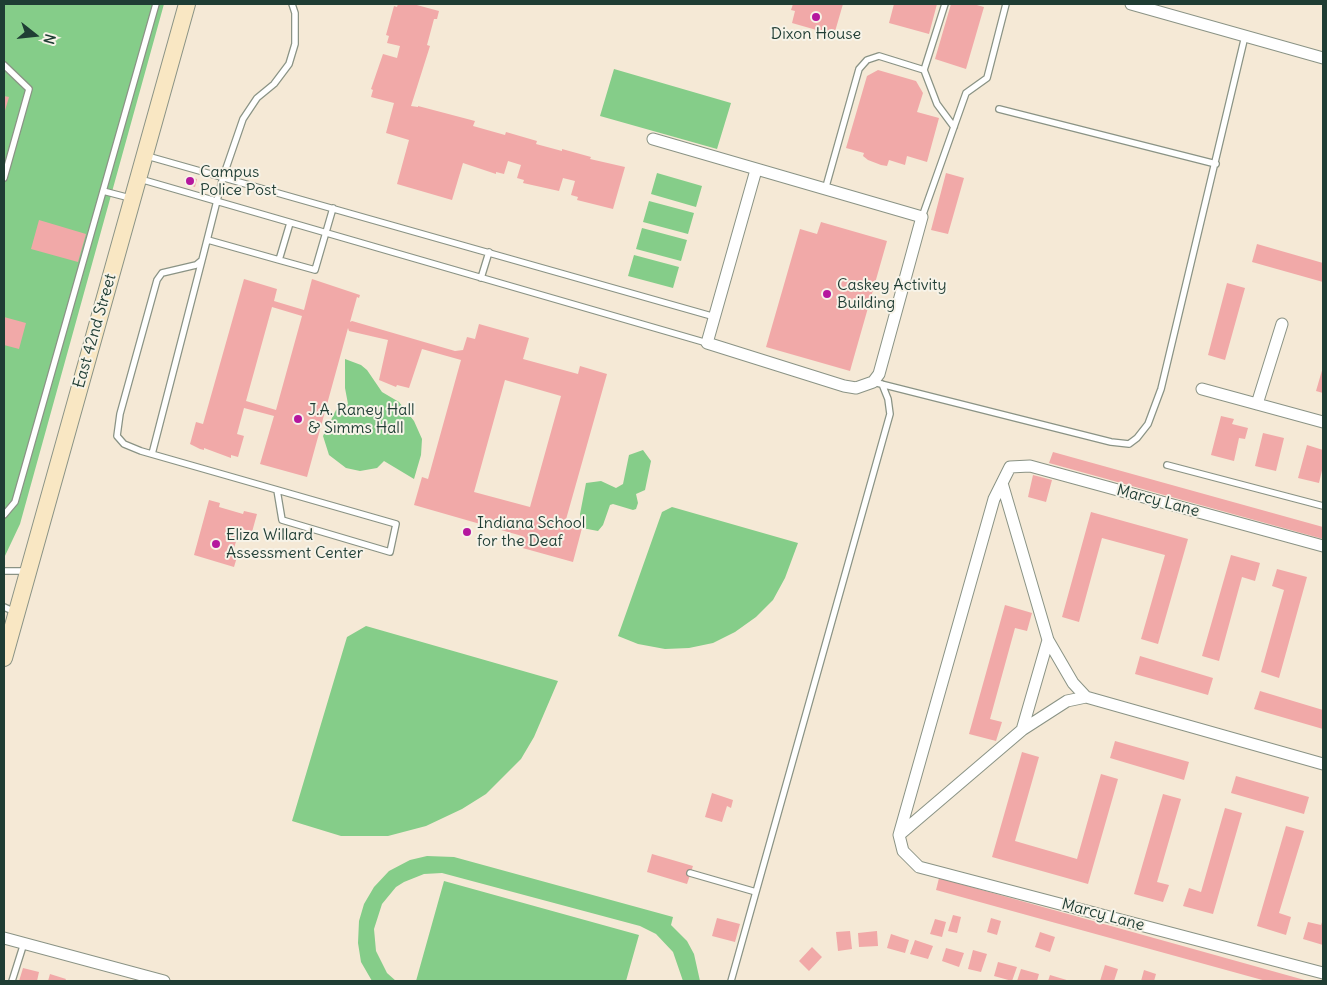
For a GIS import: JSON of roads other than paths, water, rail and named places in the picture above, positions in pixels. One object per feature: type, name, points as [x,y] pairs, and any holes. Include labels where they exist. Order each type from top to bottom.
[{"type":"street","name":"East 42nd Street","points":[[4,658],[10,610],[28,571],[187,4]]},
{"type":"street","points":[[1132,4],[1323,58]]},
{"type":"street","points":[[653,139],[922,217],[878,383],[856,388],[844,386],[708,343],[756,170]]},
{"type":"street","points":[[1256,404],[1282,324]]},
{"type":"street","points":[[1202,389],[1323,422]]},
{"type":"street","name":"Marcy Lane","points":[[1323,546],[1030,466],[1010,467],[994,499],[899,835],[903,851],[919,867],[1323,973]]},
{"type":"street","points":[[1002,483],[1048,640],[1073,683],[1086,696],[1323,764]]},
{"type":"street","points":[[1022,730],[1048,640]]},
{"type":"street","points":[[899,835],[1022,730],[1067,701],[1086,696]]},
{"type":"street","points":[[4,938],[164,981]]},
{"type":"lane","points":[[4,515],[15,502],[156,4]]},
{"type":"lane","points":[[152,454],[223,177],[243,119],[257,98],[274,84],[289,64],[295,44],[295,12],[292,4]]},
{"type":"lane","points":[[944,4],[924,70],[937,104],[954,127]]},
{"type":"lane","points":[[922,217],[966,93],[987,78],[1006,4]]},
{"type":"lane","points":[[878,383],[1112,442],[1129,444],[1137,438],[1148,424],[1162,389],[1245,36]]},
{"type":"lane","points":[[825,190],[859,68],[867,60],[879,56],[924,70]]},
{"type":"lane","points":[[4,64],[29,89],[4,178]]},
{"type":"lane","points":[[999,109],[1216,164]]},
{"type":"lane","points":[[144,156],[715,317]]},
{"type":"lane","points":[[138,178],[708,343]]},
{"type":"lane","points":[[103,191],[132,199]]},
{"type":"lane","points":[[208,240],[315,270],[333,208]]},
{"type":"lane","points":[[280,260],[290,222]]},
{"type":"lane","points":[[481,278],[489,252]]},
{"type":"lane","points":[[202,260],[196,265],[162,273],[157,280],[120,414],[117,436],[124,444],[152,454],[396,524],[390,552],[282,520],[277,490]]},
{"type":"lane","points":[[731,981],[890,414],[888,398],[878,383]]},
{"type":"lane","points":[[1167,465],[1323,506]]},
{"type":"lane","points":[[4,571],[28,571]]},
{"type":"lane","points":[[690,873],[756,892]]},
{"type":"lane","points":[[12,981],[24,943]]},
{"type":"place","name":"Dixon House","points":[[816,17]]},
{"type":"place","name":"Campus Police Post","points":[[190,181]]},
{"type":"place","name":"Caskey Activity Building","points":[[827,294]]},
{"type":"place","name":"J.A. Raney Hall & Simms Hall","points":[[298,419]]},
{"type":"place","name":"Indiana School for the Deaf","points":[[467,532]]},
{"type":"place","name":"Eliza Willard Assessment Center","points":[[216,544]]}]
